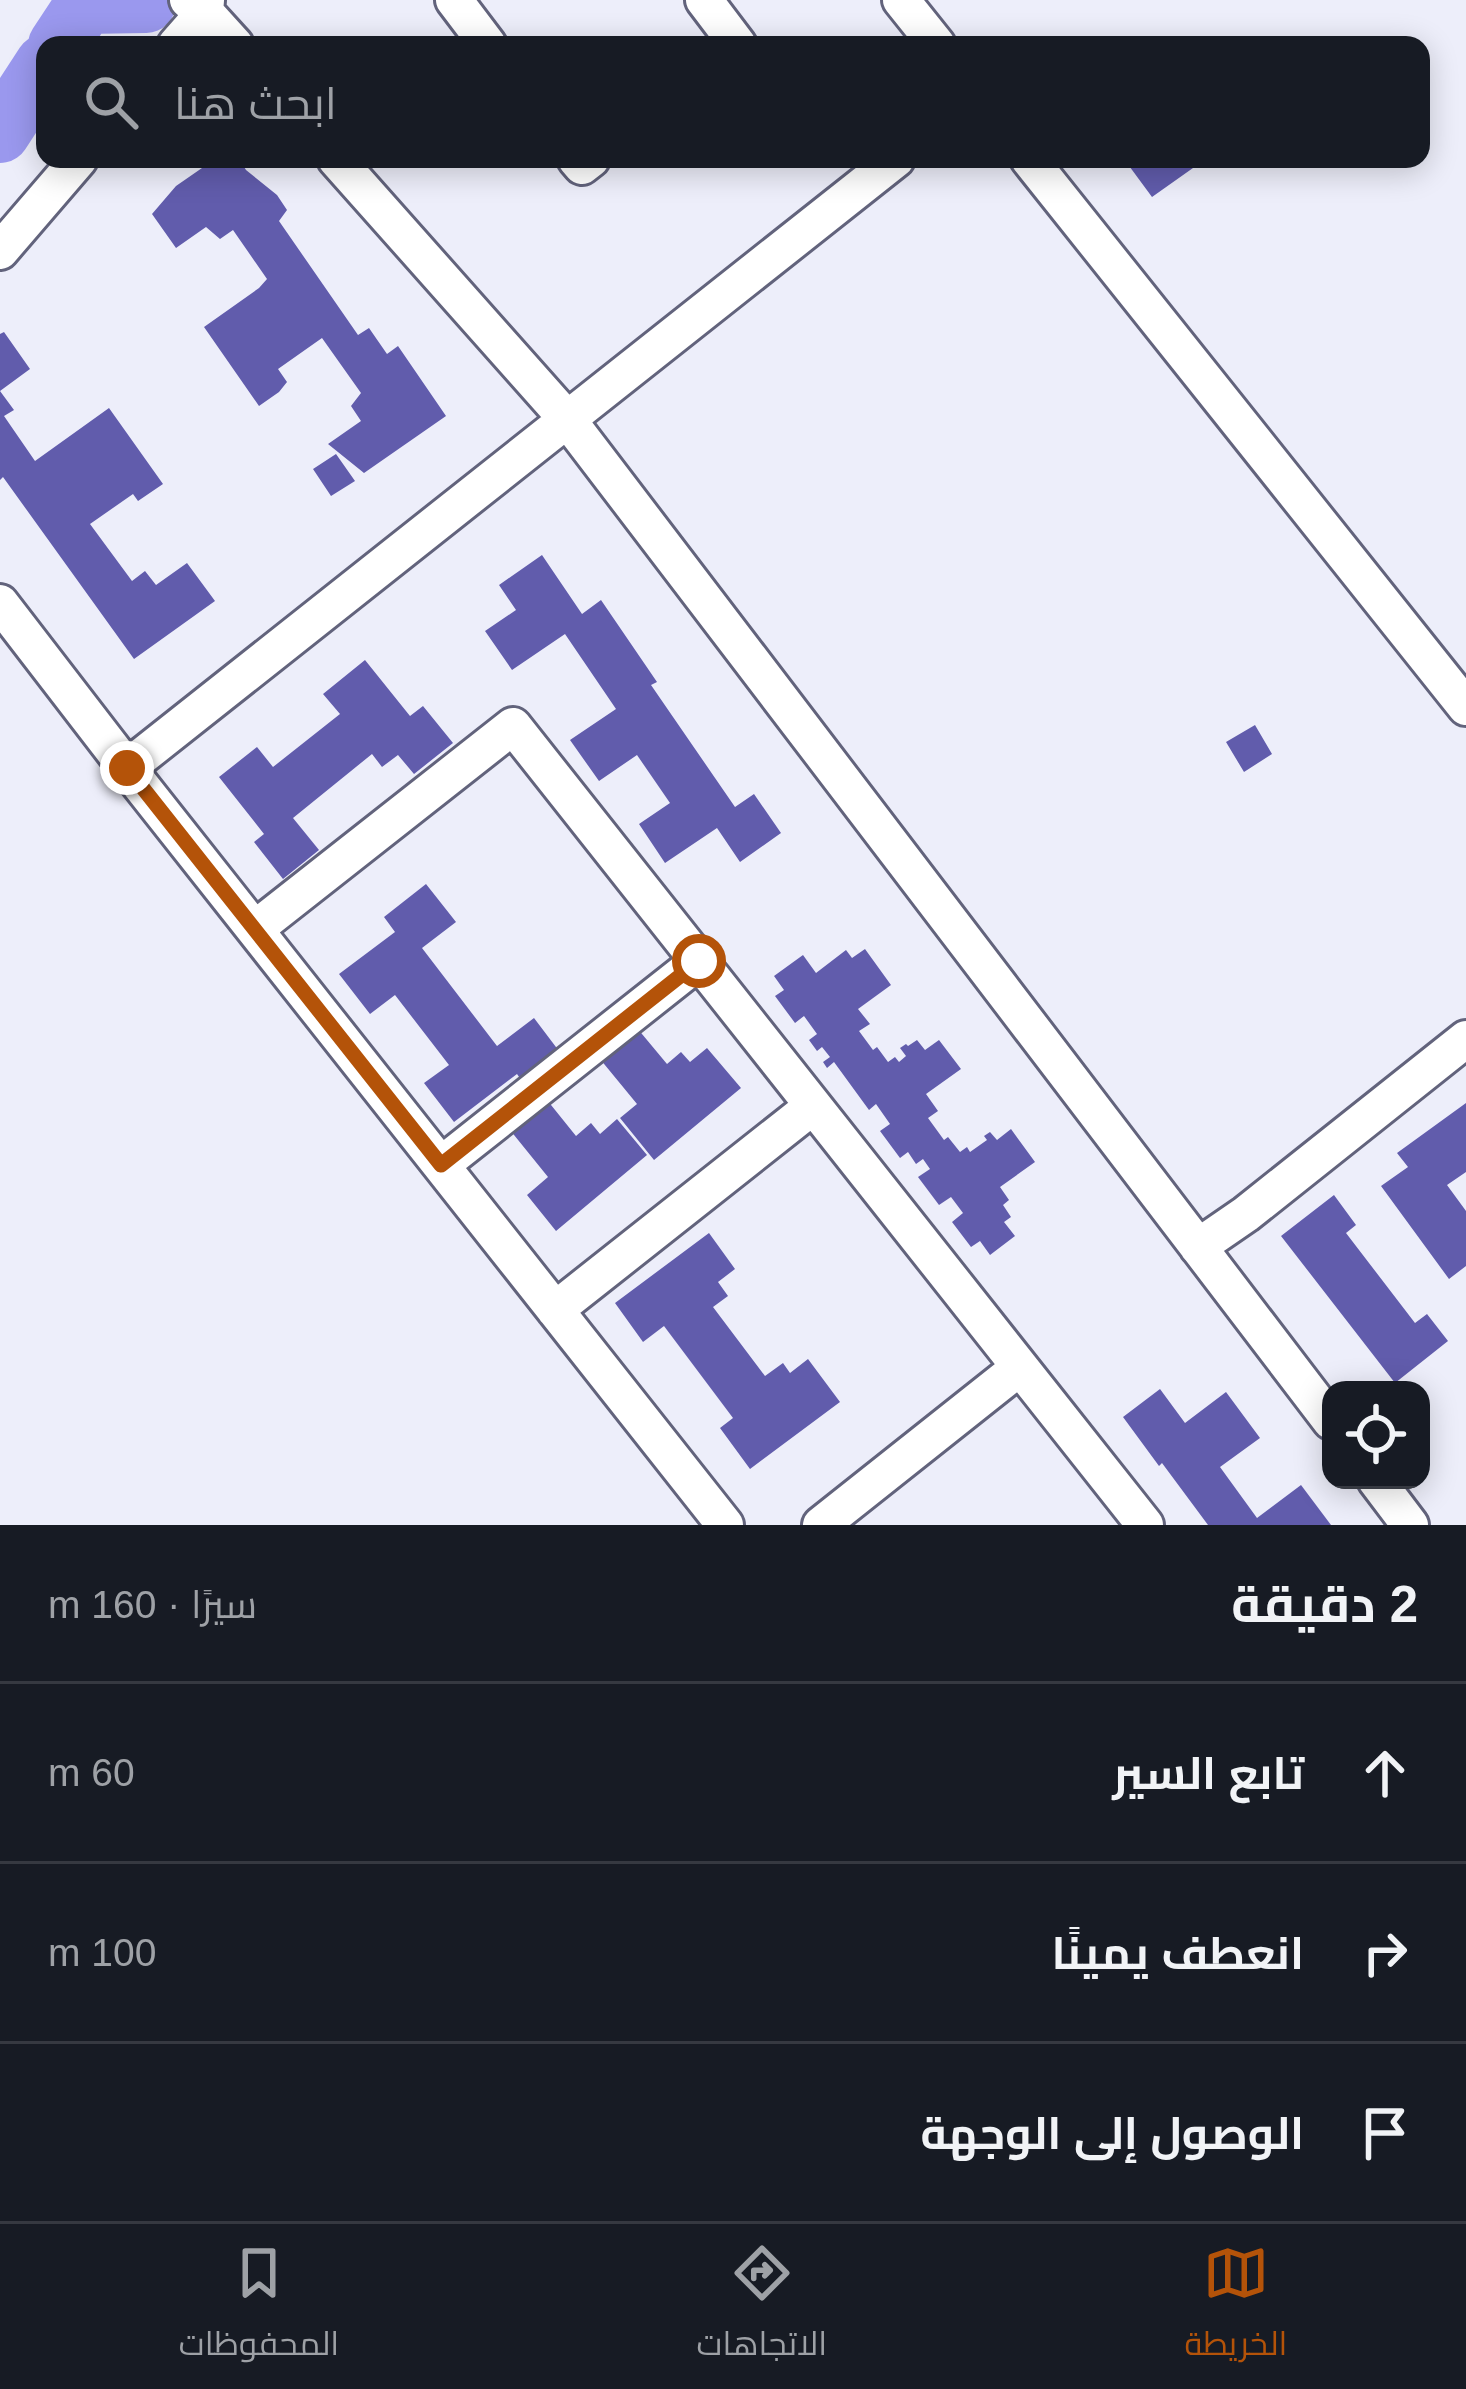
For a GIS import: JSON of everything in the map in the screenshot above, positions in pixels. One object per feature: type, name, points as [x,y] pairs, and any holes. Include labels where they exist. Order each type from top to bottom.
[{"type":"street","points":[[454,0],[481,36]]},
{"type":"street","points":[[704,0],[731,36]]},
{"type":"street","points":[[902,0],[931,36]]},
{"type":"street","points":[[181,36],[200,4],[227,36]]},
{"type":"street","points":[[2,246],[71,168]]},
{"type":"street","points":[[344,168],[567,419],[1322,1409]]},
{"type":"street","points":[[127,768],[885,168]]},
{"type":"street","points":[[1035,168],[1466,706]]},
{"type":"street","points":[[0,602],[725,1525]]},
{"type":"street","points":[[255,929],[513,726],[1145,1525]]},
{"type":"street","points":[[441,1165],[699,961]]},
{"type":"street","points":[[1198,1247],[1466,1039]]},
{"type":"street","points":[[555,1310],[813,1106]]},
{"type":"street","points":[[821,1525],[1020,1367]]},
{"type":"street","points":[[1383,1489],[1410,1525]]},
{"type":"building","points":[[202,168],[245,168],[277,195],[287,210],[279,221],[358,335],[369,328],[387,354],[398,346],[446,416],[364,473],[328,444],[361,421],[351,406],[361,393],[322,338],[278,369],[287,382],[259,406],[204,327],[267,279],[233,230],[220,239],[206,227],[176,248],[152,214],[176,186]]},
{"type":"building","points":[[1131,168],[1193,168],[1152,197]]},
{"type":"building","points":[[4,332],[30,369],[0,391],[0,334]]},
{"type":"building","points":[[0,391],[14,410],[4,416],[35,461],[109,408],[163,484],[138,501],[133,494],[90,524],[132,581],[145,571],[156,585],[187,563],[215,601],[134,659],[3,477],[0,480]]},
{"type":"building","points":[[336,454],[355,481],[331,496],[313,469]]},
{"type":"building","points":[[542,555],[582,614],[601,600],[657,682],[651,685],[735,807],[754,794],[781,833],[740,862],[717,828],[665,863],[639,824],[670,803],[637,755],[599,781],[570,740],[616,709],[565,634],[512,670],[485,631],[516,610],[499,585]]},
{"type":"building","points":[[365,660],[410,716],[423,706],[453,743],[414,774],[398,755],[382,767],[372,754],[293,818],[319,850],[283,879],[254,842],[264,834],[219,777],[257,747],[273,767],[340,714],[323,694]]},
{"type":"building","points":[[1255,725],[1272,754],[1244,772],[1226,742]]},
{"type":"building","points":[[426,884],[456,922],[422,948],[497,1046],[534,1018],[562,1055],[524,1084],[517,1074],[454,1122],[424,1083],[449,1065],[395,995],[370,1014],[339,974],[395,932],[384,917]]},
{"type":"building","points":[[865,949],[891,985],[858,1009],[870,1024],[859,1031],[873,1050],[877,1047],[888,1062],[895,1057],[899,1062],[906,1056],[900,1048],[906,1044],[917,1040],[925,1050],[939,1040],[961,1069],[926,1094],[938,1111],[928,1118],[944,1140],[948,1137],[960,1152],[967,1147],[970,1152],[990,1132],[997,1140],[1011,1129],[1035,1162],[1000,1187],[1009,1200],[1003,1205],[1011,1217],[1004,1222],[1015,1236],[990,1255],[980,1241],[971,1247],[952,1222],[963,1213],[951,1197],[939,1205],[918,1177],[930,1169],[923,1159],[916,1164],[908,1152],[900,1158],[880,1131],[890,1124],[876,1104],[869,1110],[834,1062],[827,1068],[823,1062],[830,1057],[809,1040],[817,1034],[804,1016],[795,1023],[775,996],[784,990],[774,976],[803,955],[816,973],[846,950],[852,958]]},
{"type":"building","points":[[637,1028],[667,1064],[681,1052],[690,1062],[707,1048],[741,1088],[654,1160],[620,1118],[637,1104],[600,1059]]},
{"type":"building","points":[[547,1100],[576,1136],[591,1123],[600,1134],[617,1119],[647,1155],[556,1231],[527,1195],[548,1177],[510,1130]]},
{"type":"building","points":[[1466,1103],[1466,1172],[1447,1185],[1466,1211],[1466,1266],[1449,1279],[1381,1186],[1408,1167],[1397,1153]]},
{"type":"building","points":[[1334,1195],[1356,1225],[1346,1233],[1415,1323],[1427,1314],[1448,1341],[1393,1381],[1281,1236]]},
{"type":"building","points":[[709,1233],[735,1269],[718,1282],[728,1296],[713,1307],[765,1376],[783,1363],[790,1373],[808,1359],[840,1402],[750,1469],[720,1428],[733,1418],[664,1326],[643,1342],[615,1303]]},
{"type":"building","points":[[1160,1389],[1185,1423],[1226,1392],[1260,1438],[1220,1467],[1257,1518],[1301,1485],[1331,1525],[1208,1525],[1123,1417]]},
{"type":"waterway","points":[[64,36],[85,4],[146,0]]},
{"type":"waterway","points":[[0,133],[36,78]]},
{"type":"route","points":[[127,768],[441,1165],[699,961]]}]
